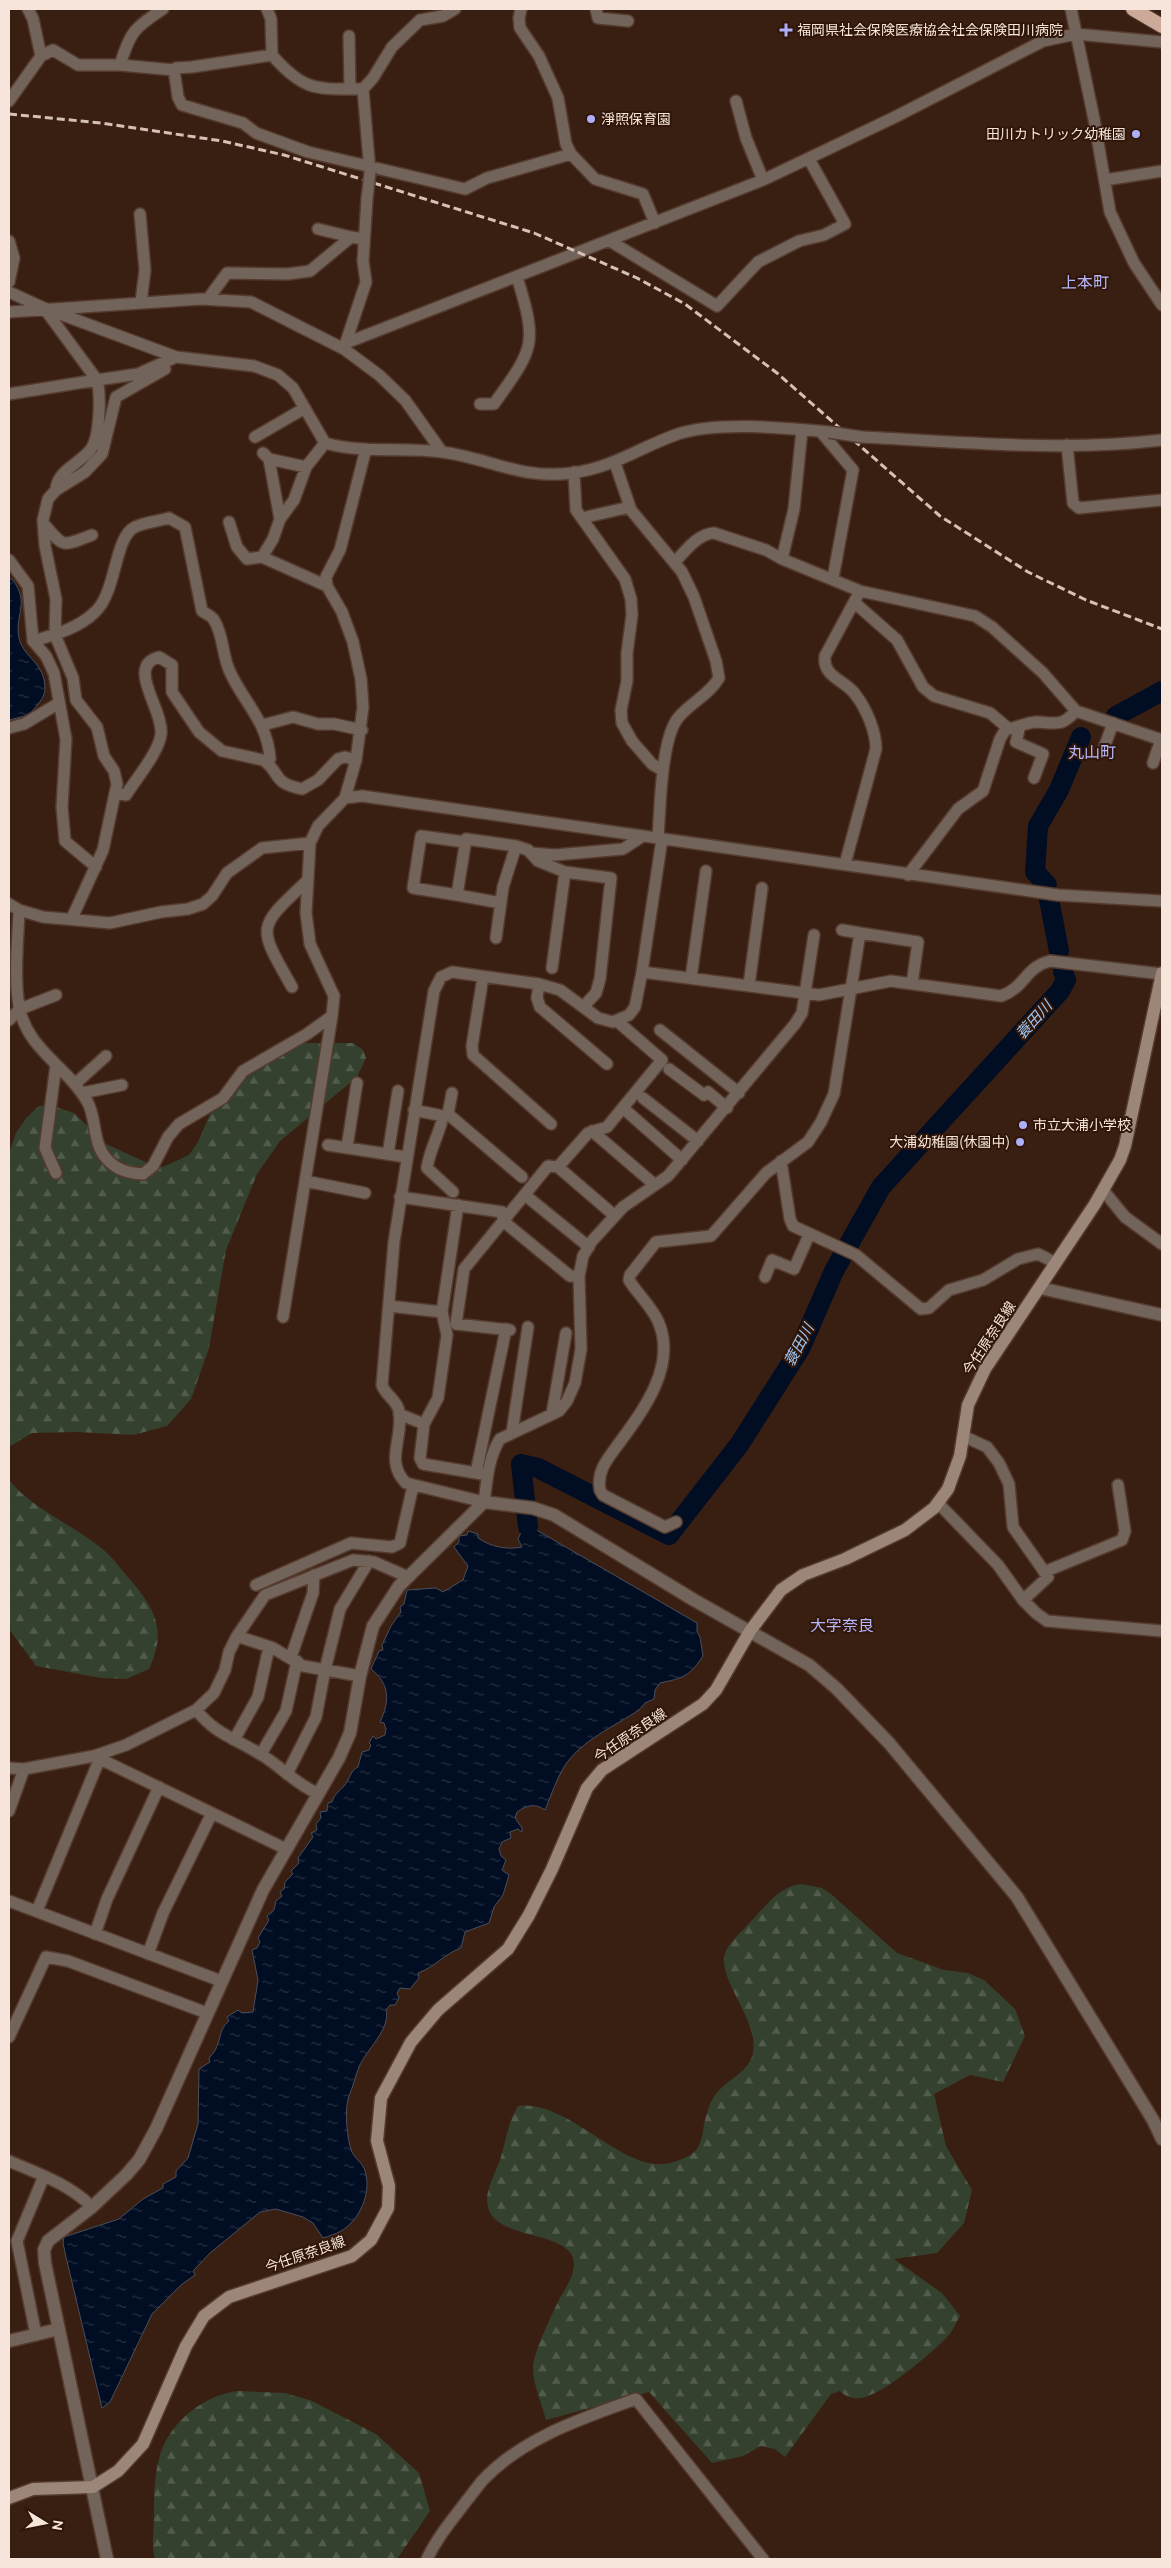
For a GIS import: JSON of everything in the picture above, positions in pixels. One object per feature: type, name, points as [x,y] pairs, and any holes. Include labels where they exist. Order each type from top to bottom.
[{"type":"highway","points":[[1133,9],[1162,26]]},
{"type":"main road","name":"今任原奈良線","points":[[93,2487],[118,2471],[142,2444],[186,2346],[204,2316],[228,2298],[352,2256],[370,2240],[388,2208],[389,2186],[377,2141],[381,2098],[411,2042],[438,2010],[508,1949],[529,1915],[552,1869],[587,1788],[602,1770],[710,1697],[716,1690],[750,1631],[781,1590],[803,1575],[844,1559],[905,1530],[938,1503],[948,1489],[960,1456],[968,1405],[974,1389],[1103,1190],[1120,1160],[1125,1146],[1162,974]]},
{"type":"main road","points":[[9,2498],[33,2489],[93,2487]]},
{"type":"street","points":[[28,9],[41,56]]},
{"type":"street","points":[[120,65],[128,38],[138,26],[163,9]]},
{"type":"street","points":[[267,9],[271,19],[272,54],[298,81],[322,89],[363,89]]},
{"type":"street","points":[[417,9],[420,20]]},
{"type":"street","points":[[345,346],[366,282],[362,260],[370,169],[363,89],[373,78],[392,48],[420,20],[442,16],[455,9]]},
{"type":"street","points":[[521,9],[519,18],[520,28],[539,56],[558,98],[566,144],[571,154],[595,179],[643,194],[655,223]]},
{"type":"street","points":[[596,9],[598,18],[628,21]]},
{"type":"street","points":[[1071,9],[1110,212],[1134,263],[1162,305]]},
{"type":"street","points":[[345,346],[763,180],[896,117],[1043,41],[1076,34],[1162,42]]},
{"type":"street","points":[[349,36],[350,89]]},
{"type":"street","points":[[9,101],[41,56],[53,50],[78,65],[120,65],[174,70],[176,68],[272,54]]},
{"type":"street","points":[[174,70],[178,97],[182,105],[243,123],[256,133],[308,152],[370,169],[465,189],[487,178],[571,154]]},
{"type":"street","points":[[736,101],[746,138],[763,180]]},
{"type":"street","points":[[610,241],[717,306],[758,262],[799,242],[824,235],[845,224],[809,158]]},
{"type":"street","points":[[1105,180],[1162,171]]},
{"type":"street","points":[[140,214],[145,270],[141,302]]},
{"type":"street","points":[[318,229],[364,239]]},
{"type":"street","points":[[208,300],[227,273],[288,274],[310,271],[351,237]]},
{"type":"street","points":[[9,241],[14,258],[9,282]]},
{"type":"street","points":[[480,404],[494,404],[524,361],[530,342],[530,320],[518,278]]},
{"type":"street","points":[[9,292],[44,308],[176,357],[254,366],[278,375],[293,388],[325,443]]},
{"type":"street","points":[[9,312],[141,302],[208,300],[251,302],[345,346],[405,400],[442,452]]},
{"type":"street","points":[[44,308],[97,380],[100,388],[96,436],[92,448],[83,459],[60,477],[56,490]]},
{"type":"street","points":[[9,394],[138,374],[176,357]]},
{"type":"street","points":[[72,918],[103,850],[117,784],[114,771],[104,756],[96,727],[76,700],[72,678],[55,635],[56,599],[44,524],[48,499],[56,490],[86,472],[102,454],[116,397],[168,367],[176,357]]},
{"type":"street","points":[[255,437],[305,408]]},
{"type":"street","points":[[325,443],[366,449],[442,452],[526,473],[574,472],[616,463],[679,434],[710,429],[767,427],[862,437],[1067,445],[1111,446],[1162,440]]},
{"type":"street","points":[[782,559],[794,509],[802,430]]},
{"type":"street","points":[[825,432],[854,470],[833,578]]},
{"type":"street","points":[[228,522],[242,555],[253,560],[262,557],[273,539],[280,519],[294,500],[306,467],[325,443]]},
{"type":"street","points":[[1067,445],[1073,504],[1079,508],[1162,500]]},
{"type":"street","points":[[283,1318],[334,996],[310,944],[306,912],[310,843],[318,826],[345,798],[362,730],[361,679],[342,612],[326,586],[326,577],[340,550],[366,449]]},
{"type":"street","points":[[280,519],[266,456],[306,467]]},
{"type":"street","points":[[616,463],[630,507],[676,562],[694,597],[716,661],[719,678],[714,686],[676,719],[662,770],[660,839],[636,1007],[629,1015],[617,1021]]},
{"type":"street","points":[[574,472],[576,510],[625,579],[631,598],[632,615],[622,723],[632,741],[652,764],[662,770]]},
{"type":"street","points":[[582,518],[630,507]]},
{"type":"street","points":[[33,641],[55,635],[96,612],[109,593],[120,547],[126,534],[135,527],[169,518],[185,527],[202,611],[214,618],[222,640],[229,670],[263,725],[270,751],[270,758],[267,763]]},
{"type":"street","points":[[44,524],[60,543],[65,545],[92,536]]},
{"type":"street","points":[[676,562],[687,549],[706,534],[714,533],[766,550],[782,559],[833,578],[860,591],[974,616],[992,627],[1043,674],[1076,711],[1162,739],[1153,763]]},
{"type":"street","points":[[262,557],[326,586]]},
{"type":"street","points":[[9,560],[28,586],[33,641],[46,656],[54,673],[66,739],[62,807],[65,841],[96,867]]},
{"type":"street","points":[[845,864],[876,749],[876,734],[855,693],[831,675],[824,662],[825,656],[860,591]]},
{"type":"street","points":[[855,603],[897,640],[923,687],[934,696],[990,713],[1007,727],[1036,722],[1050,725],[1066,722],[1076,711]]},
{"type":"street","points":[[115,793],[126,795],[161,736],[161,723],[143,674],[146,665],[152,659],[159,657],[172,665],[172,692],[199,732],[222,751],[267,763],[278,780],[288,786],[302,788],[318,780],[338,760],[346,757],[356,760]]},
{"type":"street","points":[[9,728],[24,724],[59,703]]},
{"type":"street","points":[[263,725],[293,717],[318,724],[334,724],[362,730]]},
{"type":"street","points":[[1104,748],[1112,723]]},
{"type":"street","points":[[1020,726],[1016,742],[1043,754],[1034,778]]},
{"type":"street","points":[[908,875],[958,809],[983,791],[1000,739],[1007,727]]},
{"type":"street","points":[[345,798],[362,796],[1058,895],[1162,902]]},
{"type":"street","points":[[501,903],[413,888],[421,836],[465,842],[466,839],[516,846],[531,853],[555,855],[623,849],[643,836]]},
{"type":"street","points":[[457,895],[465,842]]},
{"type":"street","points":[[310,843],[262,848],[227,873],[212,896],[203,904],[188,909],[162,912],[110,923],[72,918],[43,917],[14,907],[14,950],[20,1010],[35,1044],[79,1089],[92,1110],[98,1144],[107,1160],[128,1173],[143,1174],[153,1166],[168,1138],[179,1124],[223,1098],[243,1070],[307,1034],[332,1016]]},
{"type":"street","points":[[496,938],[503,887],[516,846]]},
{"type":"street","points":[[531,853],[538,861],[564,872],[611,878],[600,979],[596,993],[584,1006]]},
{"type":"street","points":[[691,978],[706,871]]},
{"type":"street","points":[[552,968],[564,872]]},
{"type":"street","points":[[292,987],[267,943],[266,930],[276,910],[308,880]]},
{"type":"street","points":[[749,985],[762,888]]},
{"type":"street","points":[[842,930],[918,942],[912,984]]},
{"type":"street","points":[[676,1522],[665,1527],[604,1495],[600,1490],[601,1467],[650,1398],[657,1382],[662,1362],[663,1348],[659,1322],[633,1286],[630,1275],[656,1242],[711,1236],[766,1173],[808,1142],[821,1122],[834,1094],[853,988],[860,933]]},
{"type":"street","points":[[107,2559],[58,2330],[44,2250],[48,2241],[56,2233],[92,2207],[139,2160],[156,2129],[263,1890],[317,1793],[339,1758],[350,1733],[360,1676],[373,1626],[399,1586],[484,1502],[494,1448],[500,1439],[559,1411],[568,1402],[575,1383],[582,1326],[579,1276],[583,1256],[623,1207],[668,1176],[727,1108],[799,1018],[802,1013],[814,935]]},
{"type":"street","points":[[642,972],[825,995],[891,982],[1001,996],[1011,992],[1018,986],[1038,964],[1050,961],[1162,974]]},
{"type":"street","points":[[558,1167],[588,1132],[607,1127],[662,1060],[617,1021],[598,1018],[560,990],[539,984],[452,972],[441,978],[434,990],[406,1157],[389,1306],[382,1385],[396,1403],[399,1414],[394,1460],[396,1470],[406,1483],[414,1486],[484,1502],[533,1508],[554,1515],[694,1600],[809,1665],[836,1688],[889,1743],[1017,1897],[1153,2120],[1162,2139]]},
{"type":"street","points":[[483,976],[472,1046],[473,1055],[551,1124]]},
{"type":"street","points":[[539,984],[538,998],[540,1007],[607,1064]]},
{"type":"street","points":[[9,1020],[20,1010],[56,995]]},
{"type":"street","points":[[660,1030],[739,1093]]},
{"type":"street","points":[[79,1089],[106,1056]]},
{"type":"street","points":[[56,1066],[45,1148],[56,1173]]},
{"type":"street","points":[[669,1069],[704,1095],[708,1092],[727,1108]]},
{"type":"street","points":[[347,1147],[357,1083]]},
{"type":"street","points":[[79,1089],[122,1085]]},
{"type":"street","points":[[388,1154],[398,1091]]},
{"type":"street","points":[[452,1093],[439,1133],[430,1148],[427,1168],[453,1192]]},
{"type":"street","points":[[643,1098],[698,1141]]},
{"type":"street","points":[[622,1108],[682,1160]]},
{"type":"street","points":[[414,1110],[445,1115],[522,1177]]},
{"type":"street","points":[[592,1132],[655,1185]]},
{"type":"street","points":[[328,1145],[406,1157]]},
{"type":"street","points":[[781,1161],[790,1219],[793,1226],[856,1255],[921,1309],[929,1308],[950,1290],[983,1280],[1018,1259],[1038,1254],[1056,1263]]},
{"type":"street","points":[[476,1473],[494,1380],[508,1329],[456,1324],[464,1269],[548,1166],[558,1167],[615,1216]]},
{"type":"street","points":[[306,1181],[365,1192]]},
{"type":"street","points":[[1103,1190],[1125,1217],[1162,1244]]},
{"type":"street","points":[[525,1195],[589,1247]]},
{"type":"street","points":[[400,1197],[502,1212],[503,1221],[570,1276],[579,1276]]},
{"type":"street","points":[[458,1205],[442,1312],[447,1336],[438,1398],[424,1424],[420,1458],[423,1464],[488,1475]]},
{"type":"street","points":[[765,1276],[772,1260],[794,1269],[809,1235]]},
{"type":"street","points":[[1040,1288],[1162,1315]]},
{"type":"street","points":[[389,1306],[442,1312]]},
{"type":"street","points":[[512,1432],[528,1327]]},
{"type":"street","points":[[552,1414],[566,1333]]},
{"type":"street","points":[[399,1414],[424,1424]]},
{"type":"street","points":[[963,1436],[987,1448],[999,1463],[1009,1484],[1013,1527],[1048,1577],[1023,1600]]},
{"type":"street","points":[[1044,1572],[1122,1540],[1125,1531],[1118,1485]]},
{"type":"street","points":[[256,1585],[351,1542],[392,1547],[400,1543],[414,1486]]},
{"type":"street","points":[[938,1503],[998,1565],[1023,1600],[1047,1621],[1162,1631]]},
{"type":"street","points":[[9,1768],[24,1770],[97,1757],[126,1745],[196,1710],[214,1693],[225,1670],[229,1652],[237,1636],[265,1595],[353,1560],[369,1561],[408,1577]]},
{"type":"street","points":[[287,1774],[313,1726],[340,1609],[369,1561]]},
{"type":"street","points":[[261,1754],[286,1711],[294,1659],[313,1592],[314,1576]]},
{"type":"street","points":[[237,1636],[269,1647],[294,1659],[303,1666],[360,1676]]},
{"type":"street","points":[[234,1740],[258,1697],[269,1647]]},
{"type":"street","points":[[196,1710],[210,1727],[261,1754],[287,1774],[317,1793]]},
{"type":"street","points":[[97,1757],[286,1849]]},
{"type":"street","points":[[37,1911],[97,1757]]},
{"type":"street","points":[[9,1810],[24,1770]]},
{"type":"street","points":[[95,1934],[107,1899],[159,1787]]},
{"type":"street","points":[[148,1954],[163,1913],[212,1813]]},
{"type":"street","points":[[9,1901],[221,1981]]},
{"type":"street","points":[[9,2037],[46,1958],[68,1961],[207,2013]]},
{"type":"street","points":[[9,2161],[72,2190],[92,2207]]},
{"type":"street","points":[[36,2335],[18,2240],[44,2176]]},
{"type":"street","points":[[9,2341],[58,2330]]},
{"type":"street","points":[[427,2559],[436,2540],[483,2481],[506,2460],[541,2438],[576,2422],[636,2399],[763,2559]]},
{"type":"green space","points":[[298,1043],[353,1043],[363,1050],[366,1058],[357,1077],[280,1141],[257,1174],[226,1250],[209,1348],[191,1399],[167,1426],[133,1435],[77,1432],[32,1433],[9,1447],[9,1153],[16,1133],[27,1117],[39,1106],[50,1105],[74,1113],[106,1144],[152,1165],[163,1167],[189,1155],[198,1142],[219,1093],[253,1059]]},
{"type":"green space","points":[[9,1480],[19,1491],[43,1510],[82,1534],[107,1553],[136,1587],[151,1609],[158,1630],[155,1655],[149,1669],[126,1679],[101,1678],[36,1666],[9,1629]]},
{"type":"green space","points":[[801,1884],[822,1888],[831,1894],[897,1953],[944,1970],[968,1973],[984,1980],[1015,2009],[1025,2036],[1003,2082],[970,2075],[934,2094],[946,2146],[972,2190],[964,2223],[937,2253],[894,2259],[942,2293],[960,2316],[950,2334],[941,2343],[887,2386],[861,2398],[850,2397],[840,2391],[831,2394],[785,2457],[775,2449],[761,2446],[743,2456],[712,2463],[649,2392],[546,2420],[534,2381],[534,2361],[548,2324],[571,2279],[574,2265],[571,2254],[562,2246],[505,2226],[494,2218],[488,2207],[487,2195],[500,2160],[509,2125],[515,2112],[518,2106],[537,2107],[557,2114],[634,2158],[652,2164],[670,2163],[692,2154],[700,2142],[713,2098],[745,2068],[753,2053],[750,2025],[725,1970],[724,1958],[728,1947],[781,1891]]},
{"type":"green space","points":[[239,2391],[285,2393],[312,2401],[376,2434],[419,2473],[430,2511],[397,2559],[155,2559],[153,2544],[155,2484],[161,2452],[166,2440],[182,2419],[203,2403],[214,2397]]},
{"type":"water","points":[[9,579],[12,579],[20,595],[19,638],[25,651],[42,673],[45,693],[29,715],[9,720]]},
{"type":"water","points":[[520,1511],[530,1513],[533,1528],[697,1623],[697,1632],[700,1637],[703,1656],[694,1668],[685,1675],[660,1683],[655,1690],[654,1699],[645,1703],[639,1710],[579,1749],[561,1772],[545,1810],[538,1806],[531,1806],[517,1812],[515,1818],[522,1828],[522,1832],[518,1829],[510,1832],[511,1838],[502,1842],[499,1849],[501,1856],[506,1860],[502,1870],[509,1875],[503,1895],[494,1907],[489,1923],[465,1932],[461,1948],[418,1973],[419,1978],[410,1989],[400,1988],[397,1993],[399,1998],[395,2005],[390,2005],[386,2010],[387,2017],[382,2032],[362,2060],[347,2101],[350,2147],[364,2168],[367,2179],[363,2205],[354,2220],[341,2231],[323,2238],[313,2223],[303,2217],[276,2209],[260,2212],[210,2253],[193,2271],[195,2275],[181,2285],[152,2314],[110,2402],[102,2408],[66,2257],[63,2243],[64,2237],[119,2219],[143,2199],[163,2188],[163,2184],[176,2177],[176,2171],[188,2158],[198,2124],[199,2069],[210,2062],[209,2058],[216,2048],[225,2024],[229,2021],[227,2017],[238,2010],[242,2013],[253,2012],[258,1980],[252,1950],[257,1948],[260,1942],[258,1938],[269,1920],[267,1916],[274,1910],[276,1901],[282,1896],[280,1892],[284,1889],[285,1882],[293,1874],[291,1871],[299,1863],[298,1858],[313,1837],[311,1833],[317,1830],[316,1824],[321,1818],[320,1812],[327,1811],[328,1803],[332,1802],[353,1771],[358,1767],[362,1752],[369,1750],[371,1745],[369,1743],[373,1736],[376,1739],[385,1735],[384,1723],[380,1722],[387,1700],[385,1687],[371,1669],[379,1651],[383,1650],[382,1645],[391,1626],[401,1612],[400,1607],[404,1604],[407,1590],[436,1588],[443,1592],[463,1580],[468,1566],[454,1547],[459,1542],[459,1536],[467,1535],[468,1531],[478,1534],[478,1538],[494,1546],[505,1548],[522,1547],[518,1539],[525,1524]]},
{"type":"waterway","name":"蓑田川","points":[[1116,716],[1162,691]]},
{"type":"waterway","name":"蓑田川","points":[[1047,885],[1035,872],[1038,826],[1059,790],[1081,737]]},
{"type":"waterway","name":"蓑田川","points":[[1049,899],[1059,951]]},
{"type":"waterway","name":"蓑田川","points":[[528,1527],[521,1464],[538,1468],[669,1535],[739,1445],[800,1349],[834,1271],[881,1187],[1060,991],[1066,980],[1063,971]]},
{"type":"railway","points":[[9,114],[101,123],[222,141],[284,155],[534,233],[637,278],[685,304],[777,373],[940,516],[1028,572],[1086,600],[1162,629]]},
{"type":"place","name":"福岡県社会保険医療協会社会保険田川病院","points":[[786,30]]},
{"type":"place","name":"淨照保育園","points":[[591,119]]},
{"type":"place","name":"田川カトリック幼稚園","points":[[1136,134]]},
{"type":"place","name":"市立大浦小学校","points":[[1023,1125]]},
{"type":"place","name":"大浦幼稚園(休園中)","points":[[1020,1142]]},
{"type":"district","name":"上本町","points":[[1085,282]]},
{"type":"district","name":"丸山町","points":[[1092,752]]},
{"type":"district","name":"大字奈良","points":[[842,1625]]}]
